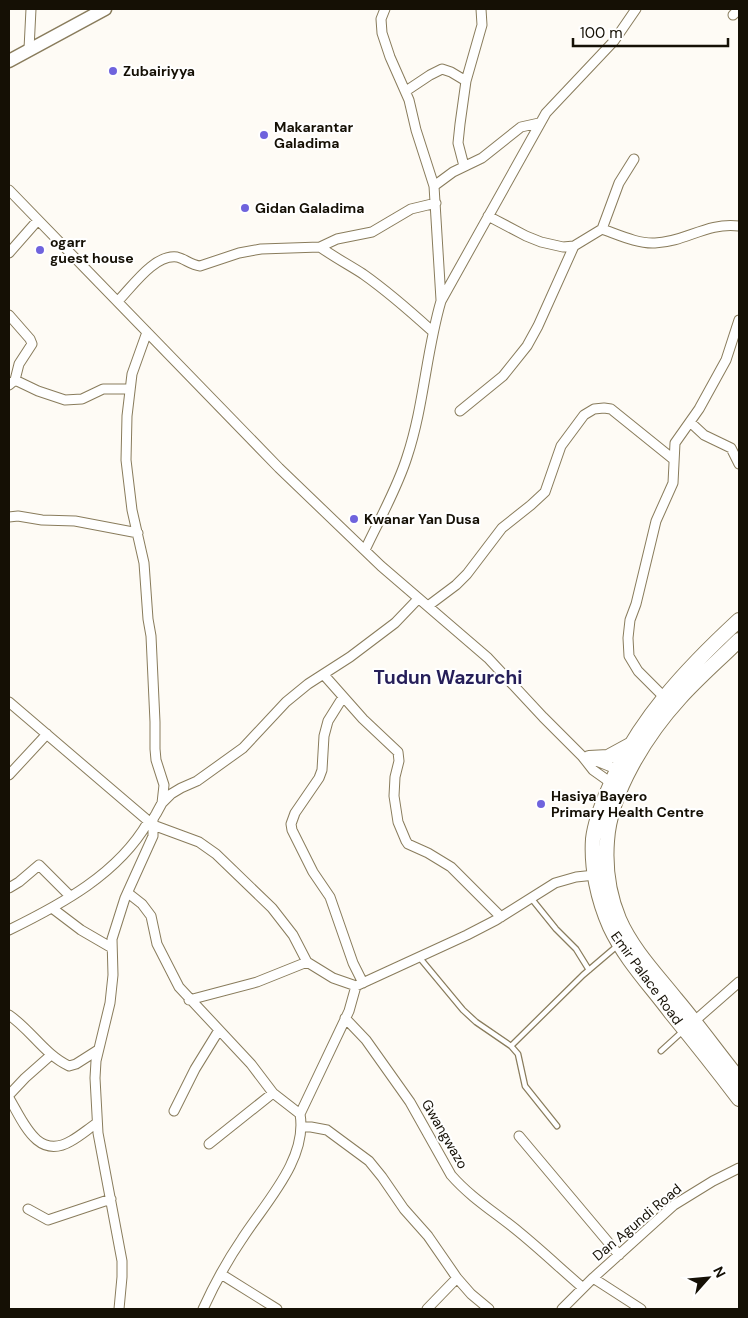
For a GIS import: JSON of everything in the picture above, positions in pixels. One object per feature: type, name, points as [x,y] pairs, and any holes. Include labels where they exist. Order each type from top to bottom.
[{"type":"main road","points":[[9,61],[105,9]]},
{"type":"main road","name":"Emir Palace Road","points":[[739,620],[703,654],[664,697],[646,719],[630,745],[616,786],[607,840],[608,878],[619,919],[739,1099]]},
{"type":"main road","name":"Emir Palace Road","points":[[622,772],[645,745],[670,710],[739,640]]},
{"type":"main road","points":[[586,757],[608,757],[630,745]]},
{"type":"main road","name":"Emir Palace Road","points":[[616,786],[602,804],[593,838],[595,875],[604,913],[620,944],[648,983],[739,1079]]},
{"type":"street","points":[[29,50],[31,9]]},
{"type":"street","points":[[384,9],[381,19],[382,33],[390,57],[406,91],[434,186],[441,301]]},
{"type":"street","points":[[464,166],[458,143],[466,81],[482,25],[481,9]]},
{"type":"street","points":[[365,550],[407,458],[418,418],[432,331],[441,301],[546,113],[614,41],[636,9]]},
{"type":"street","points":[[406,91],[440,70],[445,70],[466,81]]},
{"type":"street","points":[[434,186],[464,166],[482,158],[521,127],[540,123]]},
{"type":"street","points":[[488,216],[526,236],[542,242],[563,247],[574,246],[602,229],[619,183],[634,159]]},
{"type":"street","points":[[9,190],[280,468],[418,599],[488,658],[544,717],[586,757],[593,770],[616,786]]},
{"type":"street","points":[[118,302],[146,270],[163,260],[178,257],[193,265],[200,266],[239,253],[261,249],[320,247],[343,237],[372,232],[411,209],[436,203]]},
{"type":"street","points":[[9,254],[38,220]]},
{"type":"street","points":[[602,229],[639,241],[655,243],[676,240],[712,227],[739,226]]},
{"type":"street","points":[[460,411],[503,376],[527,346],[574,246]]},
{"type":"street","points":[[320,247],[381,288],[432,331]]},
{"type":"street","points":[[9,315],[32,342],[19,364],[12,383],[66,400],[82,399],[103,389],[130,389]]},
{"type":"street","points":[[664,697],[638,671],[631,660],[628,647],[628,631],[656,521],[673,483],[675,443],[699,409],[726,360],[739,320]]},
{"type":"street","points":[[147,332],[134,365],[130,389],[125,439],[126,475],[144,563],[151,636],[156,722],[155,749],[156,760],[164,785],[162,803]]},
{"type":"street","points":[[428,606],[456,585],[467,574],[502,528],[545,492],[561,446],[571,431],[589,412],[600,408],[611,409],[673,459]]},
{"type":"street","points":[[690,422],[704,435],[731,448],[739,464]]},
{"type":"street","points":[[9,518],[18,516],[42,520],[75,521],[138,533]]},
{"type":"street","points":[[9,930],[52,908],[115,864],[151,824],[162,803],[180,788],[197,781],[243,748],[286,702],[308,684],[350,658],[395,623],[418,599]]},
{"type":"street","points":[[324,675],[363,719],[398,752],[399,761],[395,777],[394,796],[398,822],[408,844],[451,867],[501,917]]},
{"type":"street","points":[[203,1309],[240,1241],[290,1169],[302,1127],[300,1114],[359,985],[330,897],[313,872],[291,827],[292,819],[319,778],[322,770],[324,736],[328,721],[343,697]]},
{"type":"street","points":[[9,702],[151,824],[198,842],[225,862],[282,920],[307,962],[333,978],[359,985],[501,917],[555,883],[566,879],[595,875]]},
{"type":"street","points":[[9,775],[47,734]]},
{"type":"street","points":[[586,757],[622,772]]},
{"type":"street","points":[[119,1309],[122,1261],[97,1123],[95,1078],[98,1050],[110,1003],[114,968],[112,939],[128,893],[153,836],[151,824]]},
{"type":"street","points":[[9,888],[40,865],[70,896]]},
{"type":"street","points":[[128,893],[142,904],[151,916],[153,932],[160,950],[179,987],[189,1000],[251,1064],[273,1093],[300,1114]]},
{"type":"street","points":[[52,908],[81,930],[112,948]]},
{"type":"street","points":[[189,1000],[257,982],[307,962]]},
{"type":"street","points":[[689,1026],[739,982]]},
{"type":"street","points":[[9,1015],[19,1022],[51,1055],[71,1066],[98,1050]]},
{"type":"street","name":"Gwangwazo","points":[[345,1018],[366,1040],[410,1102],[451,1175],[460,1186],[475,1200],[519,1232],[583,1288]]},
{"type":"street","points":[[174,1111],[195,1069],[219,1030]]},
{"type":"street","points":[[51,1055],[28,1075],[9,1097],[32,1136],[44,1146],[56,1147],[65,1144],[97,1123]]},
{"type":"street","points":[[209,1144],[273,1093]]},
{"type":"street","points":[[302,1127],[327,1130],[369,1162],[404,1209],[428,1236],[470,1294],[489,1309]]},
{"type":"street","points":[[520,1136],[619,1254]]},
{"type":"street","name":"Dan Agundi Road","points":[[564,1308],[593,1278],[674,1205],[713,1181],[739,1168]]},
{"type":"street","points":[[28,1209],[48,1220],[111,1199]]},
{"type":"street","points":[[221,1274],[277,1309]]},
{"type":"street","points":[[427,1309],[457,1278]]},
{"type":"street","points":[[593,1278],[641,1309]]},
{"type":"lane","points":[[531,898],[556,930],[576,949],[589,970]]},
{"type":"lane","points":[[511,1046],[589,970],[620,944]]},
{"type":"lane","points":[[419,957],[463,1010],[483,1028],[511,1046],[518,1054],[525,1086],[557,1126]]},
{"type":"lane","points":[[661,1051],[689,1026]]},
{"type":"place","name":"Zubairiyya","points":[[113,71]]},
{"type":"place","name":"Makarantar Galadima","points":[[264,135]]},
{"type":"place","name":"Gidan Galadima","points":[[245,208]]},
{"type":"place","name":"ogarr guest house","points":[[40,250]]},
{"type":"place","name":"Kwanar Yan Dusa","points":[[354,519]]},
{"type":"place","name":"Hasiya Bayero Primary Health Centre","points":[[541,804]]},
{"type":"district","name":"Tudun Wazurchi","points":[[448,677]]}]
